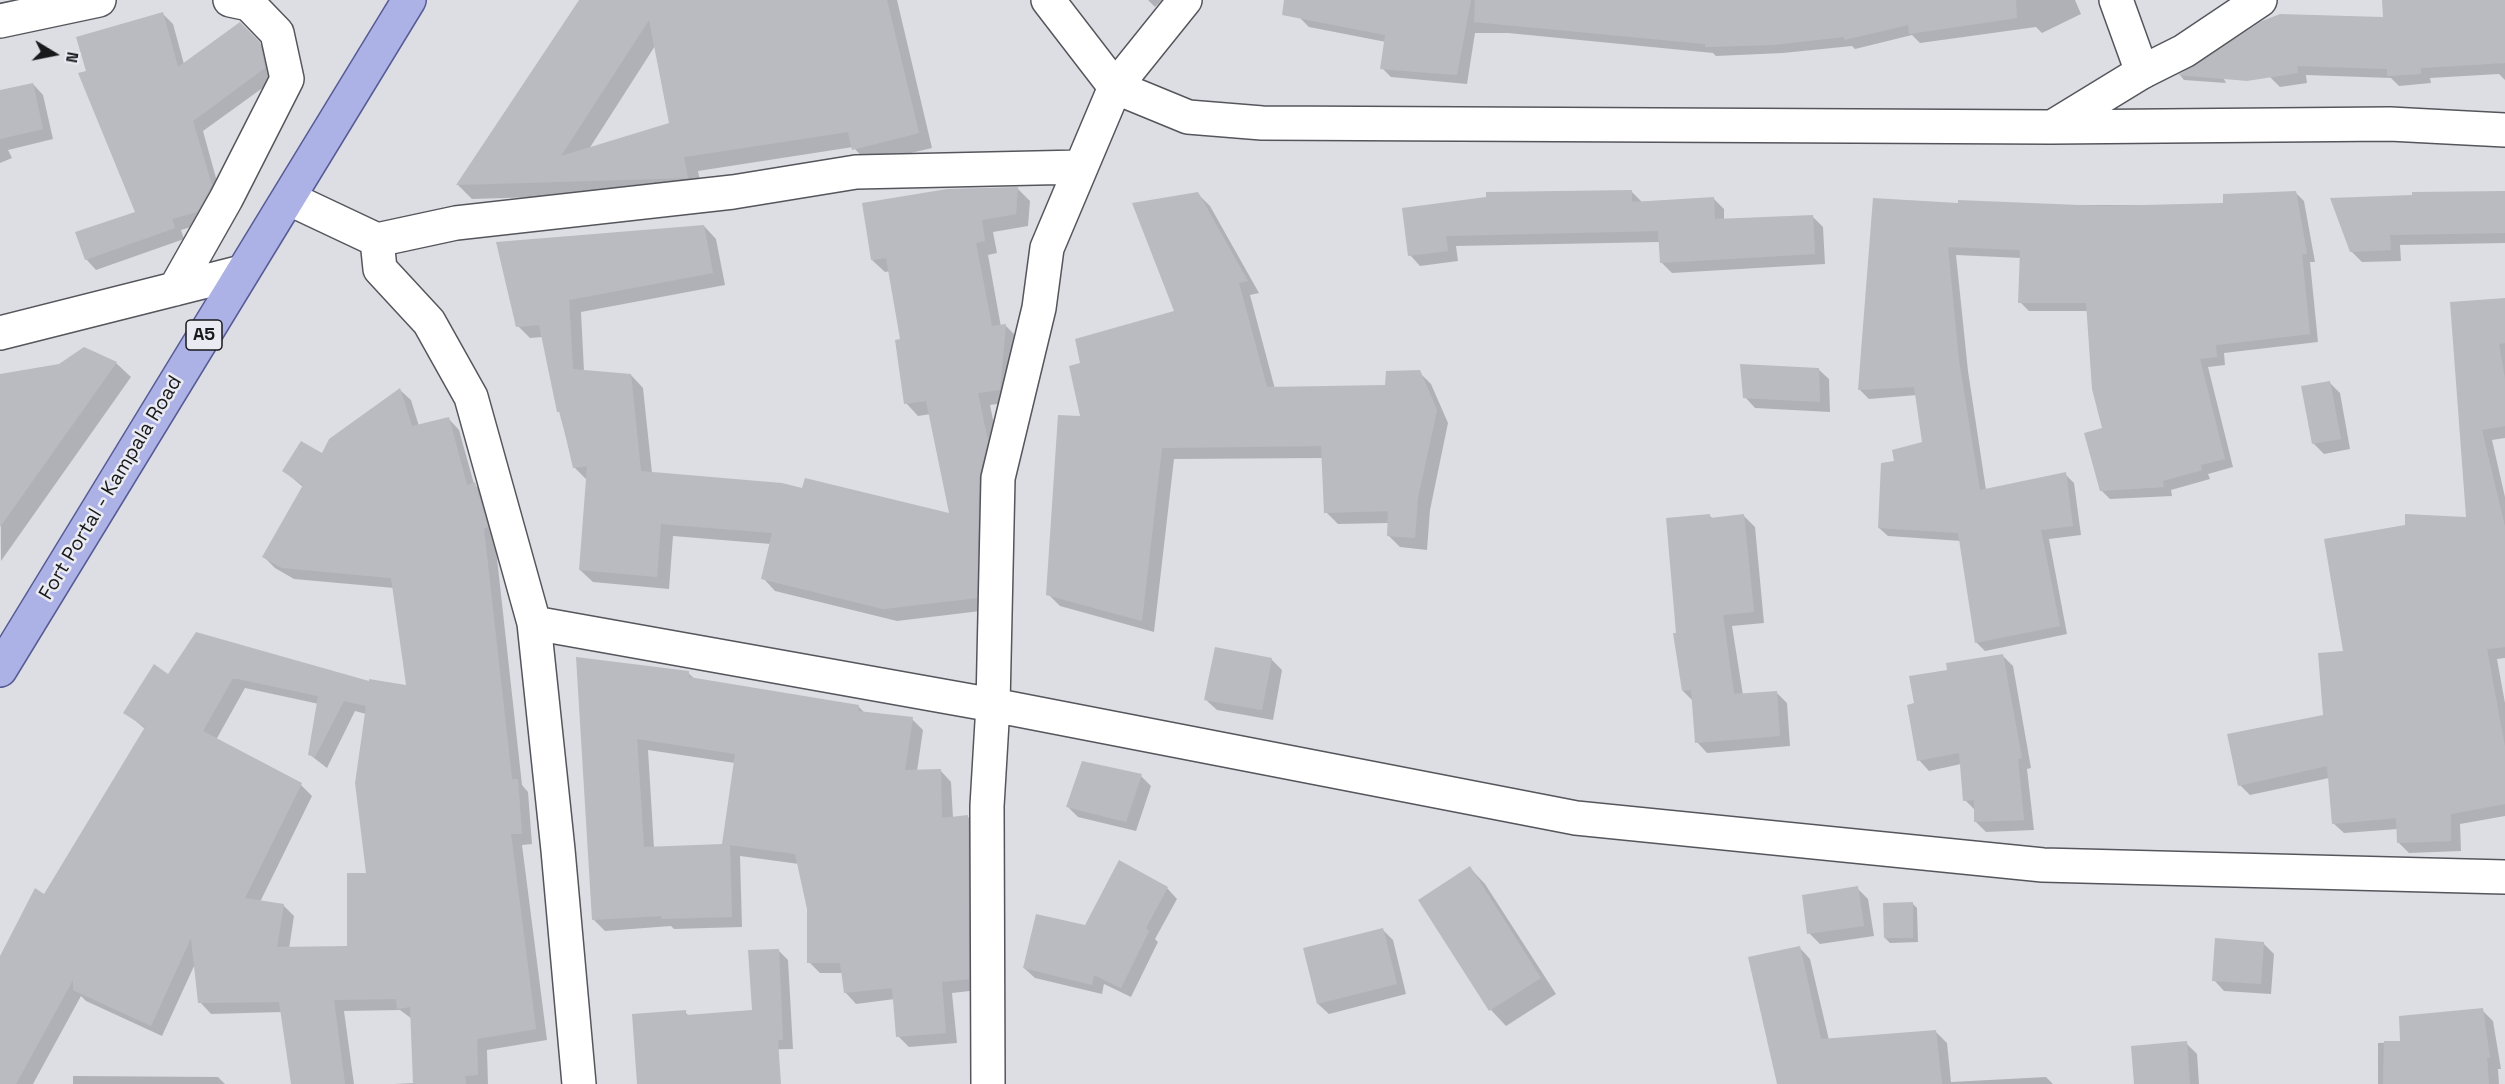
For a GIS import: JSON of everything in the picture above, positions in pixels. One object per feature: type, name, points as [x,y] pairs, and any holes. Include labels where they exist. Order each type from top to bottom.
[{"type":"main road","name":"Fort Portal - Kampala Road","points":[[0,670],[8,644],[242,272],[290,200],[409,0]]},
{"type":"street","points":[[0,21],[99,0]]},
{"type":"street","points":[[175,289],[226,199],[287,78],[277,33],[249,4],[230,0]]},
{"type":"street","points":[[1048,0],[1115,87],[1188,117],[1262,123],[2051,128],[2390,124],[2505,130]]},
{"type":"street","points":[[988,1084],[987,806],[993,705],[998,478],[1039,308],[1047,248],[1115,87],[1185,0]]},
{"type":"street","points":[[2116,0],[2142,72]]},
{"type":"street","points":[[2051,128],[2142,72],[2184,51],[2260,0]]},
{"type":"street","points":[[290,200],[377,240],[456,224],[733,192],[856,172],[1081,167]]},
{"type":"street","points":[[377,240],[380,269],[429,322],[471,397],[534,623],[558,850],[579,1084]]},
{"type":"street","points":[[0,333],[242,272]]},
{"type":"street","points":[[534,623],[993,705],[1576,818],[2043,865],[2505,877]]},
{"type":"building","points":[[579,0],[887,0],[919,133],[852,150],[848,132],[684,157],[688,178],[456,185]],"holes":[[[649,20],[669,123],[561,156]]]},
{"type":"building","points":[[1284,0],[1471,0],[1457,75],[1380,69],[1385,35],[1282,15]]},
{"type":"building","points":[[1475,0],[2016,0],[2017,18],[1909,34],[1908,25],[1844,40],[1844,37],[1773,45],[1705,47],[1705,44],[1474,22]]},
{"type":"building","points":[[2382,0],[2505,0],[2505,63],[2421,68],[2421,74],[2387,76],[2387,69],[2297,66],[2298,73],[2247,81],[2178,75],[2262,21],[2280,14],[2383,17]]},
{"type":"building","points":[[163,12],[178,67],[240,22],[260,42],[265,68],[193,121],[212,185],[197,212],[172,219],[175,228],[85,260],[75,232],[135,212],[78,73],[86,71],[76,37]]},
{"type":"building","points":[[33,83],[43,129],[0,139],[0,90]]},
{"type":"building","points":[[1018,187],[1016,214],[982,220],[985,241],[976,243],[992,326],[1006,324],[1000,390],[978,393],[988,441],[979,477],[977,598],[883,609],[761,579],[772,533],[661,524],[657,577],[579,570],[587,466],[573,468],[560,412],[557,412],[539,325],[516,327],[496,242],[704,225],[713,273],[569,300],[573,369],[631,374],[641,471],[782,483],[802,488],[805,478],[949,513],[926,401],[904,404],[895,340],[900,339],[886,258],[871,260],[862,203],[947,189]]},
{"type":"building","points":[[1632,190],[1632,202],[1714,197],[1715,219],[1813,215],[1815,254],[1660,263],[1658,231],[1446,236],[1448,251],[1408,256],[1402,208],[1486,197],[1486,192]]},
{"type":"building","points":[[2296,191],[2307,254],[2302,254],[2310,334],[2216,345],[2217,357],[2200,359],[2225,459],[2201,465],[2202,470],[2163,481],[2164,487],[2100,491],[2084,433],[2102,428],[2092,389],[2086,303],[2018,303],[2020,250],[1948,247],[1959,361],[1980,490],[2066,472],[2073,526],[2041,530],[2060,626],[1975,643],[1958,533],[1878,528],[1881,463],[1894,461],[1892,450],[1922,442],[1914,387],[1858,390],[1873,198],[1958,203],[1958,200],[2104,206],[2223,203],[2223,194]]},
{"type":"building","points":[[2505,191],[2505,233],[2390,235],[2391,250],[2350,252],[2330,198],[2412,195],[2412,192]]},
{"type":"building","points":[[1198,192],[1248,281],[1239,283],[1267,387],[1385,385],[1386,371],[1420,370],[1437,410],[1418,498],[1415,538],[1387,536],[1388,511],[1324,513],[1321,446],[1162,448],[1142,621],[1046,595],[1058,415],[1080,416],[1069,366],[1080,363],[1075,339],[1174,311],[1132,203]]},
{"type":"building","points":[[2505,298],[2505,343],[2499,344],[2505,379],[2505,426],[2482,430],[2505,527],[2505,647],[2487,649],[2505,747],[2505,804],[2451,814],[2451,841],[2397,843],[2396,818],[2332,824],[2327,766],[2238,786],[2227,734],[2323,715],[2318,653],[2343,651],[2324,539],[2405,525],[2405,514],[2466,517],[2450,302]]},
{"type":"building","points":[[84,347],[117,362],[0,527],[0,374],[59,364]]},
{"type":"building","points":[[1740,364],[1819,368],[1820,402],[1743,398]]},
{"type":"building","points":[[2330,381],[2341,439],[2312,444],[2301,386]]},
{"type":"building","points":[[400,388],[412,426],[449,417],[467,485],[475,482],[488,527],[484,529],[512,779],[518,779],[522,834],[511,834],[536,1029],[477,1039],[478,1075],[465,1076],[466,1084],[413,1084],[410,1007],[397,1009],[396,999],[334,1000],[345,1084],[291,1084],[279,1002],[198,1003],[191,938],[151,1026],[73,990],[73,980],[16,1084],[0,1084],[0,956],[35,888],[44,894],[145,727],[123,713],[154,664],[168,674],[196,632],[369,681],[369,679],[406,685],[391,578],[282,568],[262,557],[303,485],[282,471],[301,441],[322,453],[329,439]],"holes":[[[233,678],[318,696],[308,755],[315,757],[344,701],[366,706],[355,783],[366,873],[347,873],[347,946],[277,947],[284,904],[245,898],[302,783],[203,731]]]},
{"type":"building","points":[[1710,514],[1710,518],[1744,514],[1754,612],[1723,615],[1734,694],[1777,691],[1780,736],[1695,743],[1691,690],[1682,691],[1673,633],[1676,633],[1666,518]]},
{"type":"building","points":[[1215,647],[1272,658],[1262,710],[1204,700]]},
{"type":"building","points":[[2003,654],[2022,758],[2018,759],[2024,820],[1974,822],[1974,800],[1963,801],[1959,753],[1917,761],[1907,705],[1914,703],[1909,676],[1947,670],[1946,663]]},
{"type":"building","points":[[576,657],[689,671],[689,677],[859,705],[858,711],[913,717],[905,770],[941,769],[942,818],[968,815],[969,979],[942,982],[946,1033],[896,1037],[892,988],[844,993],[840,963],[807,963],[807,909],[795,854],[730,845],[732,917],[662,919],[661,916],[592,920]],"holes":[[[637,739],[735,754],[722,844],[644,847]]]},
{"type":"building","points":[[1082,761],[1142,774],[1126,822],[1066,807]]},
{"type":"building","points":[[1119,860],[1168,887],[1146,928],[1149,931],[1121,988],[1094,975],[1092,985],[1023,968],[1036,914],[1085,925]]},
{"type":"building","points":[[1470,866],[1541,978],[1489,1011],[1418,900]]},
{"type":"building","points":[[1858,886],[1864,926],[1807,934],[1802,895]]},
{"type":"building","points":[[1913,902],[1913,938],[1884,938],[1883,903]]},
{"type":"building","points":[[1383,928],[1397,984],[1317,1004],[1303,948]]},
{"type":"building","points":[[2215,938],[2264,942],[2261,984],[2212,981]]},
{"type":"building","points":[[1800,946],[1821,1039],[1936,1030],[1942,1084],[1777,1084],[1748,957]]},
{"type":"building","points":[[779,949],[783,1040],[778,1040],[781,1084],[637,1084],[632,1014],[686,1010],[686,1015],[752,1010],[748,950]]},
{"type":"building","points":[[2483,1008],[2490,1058],[2487,1058],[2489,1084],[2383,1084],[2384,1041],[2400,1041],[2399,1016]]},
{"type":"building","points":[[2187,1041],[2190,1084],[2134,1084],[2131,1046]]}]
